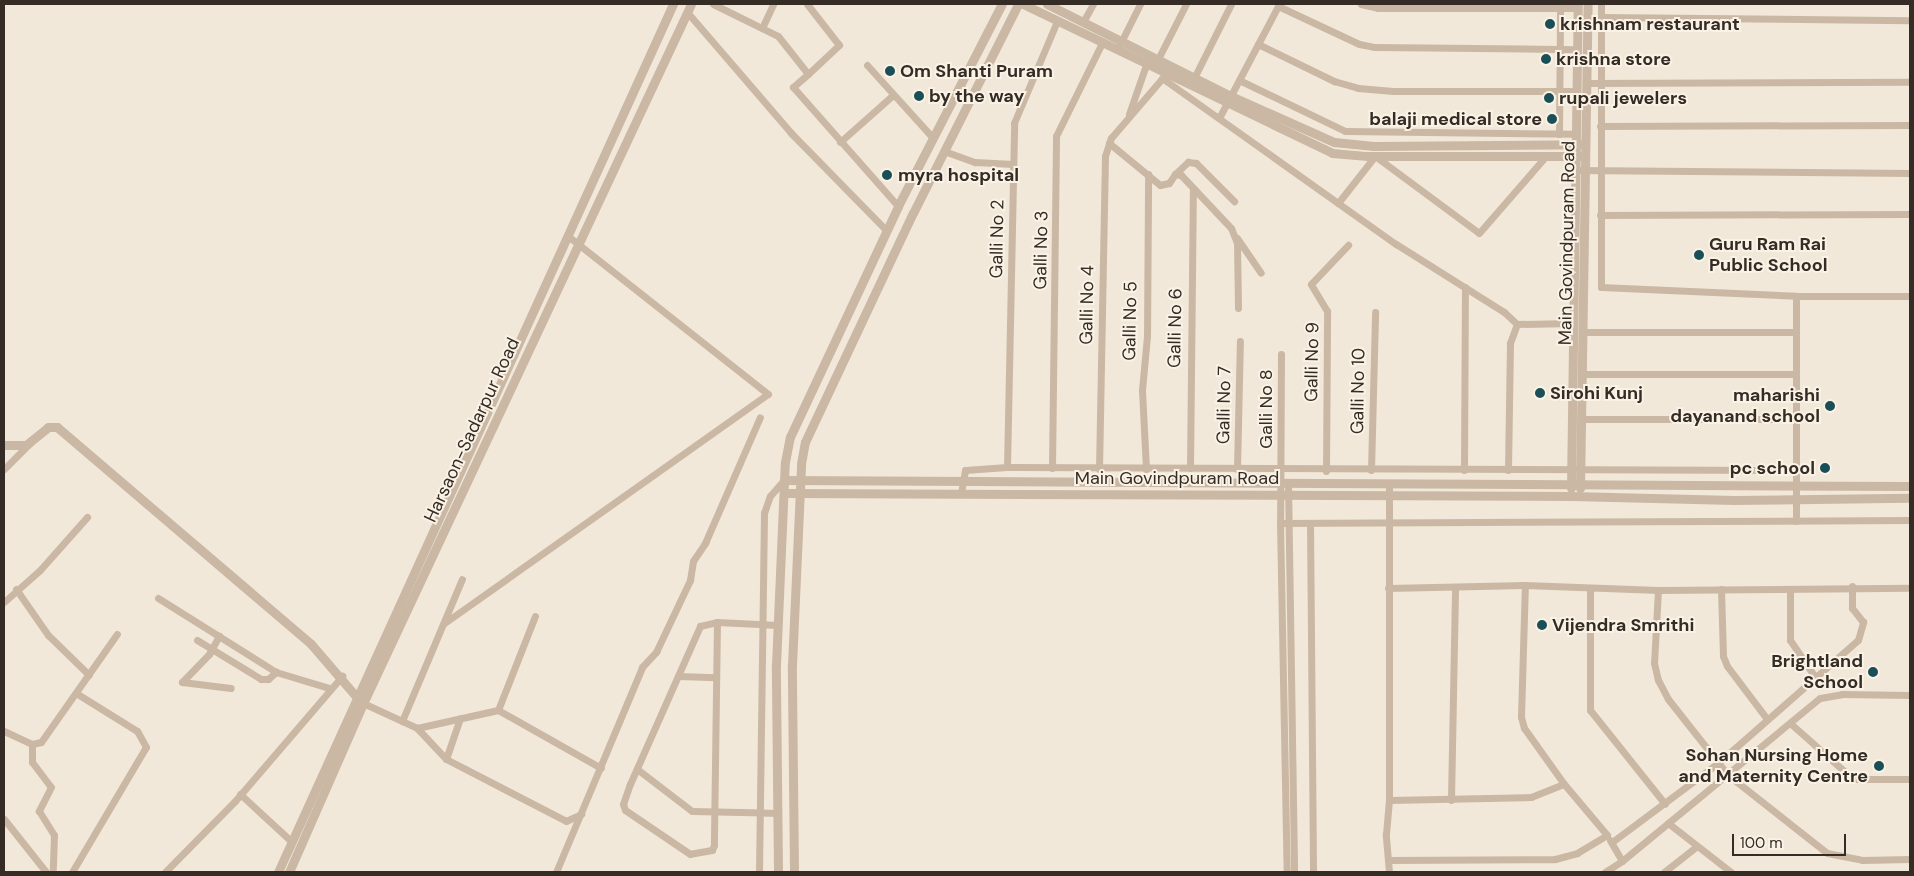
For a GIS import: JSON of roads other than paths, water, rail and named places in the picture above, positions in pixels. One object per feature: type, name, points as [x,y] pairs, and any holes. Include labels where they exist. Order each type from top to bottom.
[{"type":"street","name":"Harsaon-Sadarpur Road","points":[[289,872],[361,701],[673,4]]},
{"type":"street","points":[[679,4],[689,8],[791,133],[887,231]]},
{"type":"street","points":[[713,4],[733,12],[778,36],[808,74]]},
{"type":"street","points":[[733,12],[737,4]]},
{"type":"street","points":[[762,28],[773,4]]},
{"type":"street","points":[[807,4],[839,45],[793,87],[898,206]]},
{"type":"street","points":[[778,872],[778,625],[784,480],[790,437],[898,206],[1002,4]]},
{"type":"street","points":[[794,872],[792,665],[800,480],[804,450],[812,427],[944,151],[1018,4]]},
{"type":"street","points":[[1024,4],[1117,50],[1164,76],[1219,118],[1338,202],[1504,312],[1517,324],[1573,323]]},
{"type":"street","points":[[1042,13],[1047,4],[1172,66],[1229,100],[1326,151],[1375,156],[1580,156]]},
{"type":"street","points":[[1084,22],[1093,4]]},
{"type":"street","points":[[1117,50],[1140,4]]},
{"type":"street","points":[[1158,59],[1186,4]]},
{"type":"street","points":[[1194,78],[1231,4]]},
{"type":"street","points":[[1361,4],[1378,8],[1560,8],[1578,6]]},
{"type":"street","name":"Main Govindpuram Road","points":[[1576,468],[1581,419],[1580,144],[1586,83],[1588,4]]},
{"type":"street","points":[[1601,4],[1600,284],[1603,288],[1796,296],[1910,296]]},
{"type":"street","points":[[1219,118],[1278,5],[1359,44],[1374,47],[1577,50]]},
{"type":"street","name":"Main Govindpuram Road","points":[[1578,6],[1576,134],[1580,144]]},
{"type":"street","name":"Harsaon-Sadarpur Road","points":[[278,872],[689,8]]},
{"type":"street","points":[[1559,134],[1560,8]]},
{"type":"street","points":[[1601,17],[1910,20]]},
{"type":"street","name":"Galli No 2","points":[[1007,467],[1014,123],[1057,20]]},
{"type":"street","name":"Galli No 3","points":[[1052,468],[1056,136],[1102,43]]},
{"type":"street","points":[[1258,44],[1334,81],[1358,88],[1576,91]]},
{"type":"street","points":[[867,65],[932,138]]},
{"type":"street","points":[[1127,119],[1146,65]]},
{"type":"street","points":[[1172,66],[1109,143],[1163,185],[1188,162],[1196,163],[1234,201]]},
{"type":"street","points":[[1164,76],[1320,136],[1348,144],[1580,144]]},
{"type":"street","points":[[1239,80],[1345,131],[1576,134]]},
{"type":"street","points":[[1586,83],[1910,82]]},
{"type":"street","points":[[840,142],[893,95]]},
{"type":"street","points":[[1600,126],[1910,125]]},
{"type":"street","name":"Galli No 4","points":[[1099,468],[1106,156],[1109,143]]},
{"type":"street","points":[[944,151],[974,162],[1013,164]]},
{"type":"street","points":[[1375,156],[1479,233],[1546,156]]},
{"type":"street","points":[[1338,202],[1375,156]]},
{"type":"street","points":[[1580,170],[1910,173]]},
{"type":"street","name":"Main Govindpuram Road","points":[[1575,496],[1573,323],[1580,170]]},
{"type":"street","name":"Galli No 5","points":[[1146,469],[1142,390],[1147,336],[1148,174]]},
{"type":"street","points":[[1175,174],[1182,175],[1234,234],[1261,272]]},
{"type":"street","name":"Galli No 6","points":[[1190,468],[1193,188]]},
{"type":"street","points":[[1600,216],[1910,214]]},
{"type":"street","points":[[1234,234],[1238,308]]},
{"type":"street","points":[[443,624],[768,394],[568,236]]},
{"type":"street","name":"Galli No 9","points":[[1326,471],[1327,311],[1311,283],[1348,245]]},
{"type":"street","points":[[1464,287],[1464,470]]},
{"type":"street","points":[[1796,296],[1798,470],[1796,521]]},
{"type":"street","name":"Galli No 10","points":[[1371,470],[1375,312]]},
{"type":"street","points":[[1508,470],[1510,343],[1517,324]]},
{"type":"street","points":[[1582,332],[1796,332]]},
{"type":"street","name":"Galli No 7","points":[[1237,469],[1240,341]]},
{"type":"street","name":"Galli No 8","points":[[1281,354],[1280,470],[1284,483],[1284,523]]},
{"type":"street","points":[[1581,374],[1796,374]]},
{"type":"street","points":[[556,872],[642,667],[656,652],[690,580],[693,561],[705,543],[760,416]]},
{"type":"street","points":[[1581,419],[1796,419]]},
{"type":"street","points":[[4,469],[30,442],[48,427],[52,425],[61,430],[311,644],[342,676],[361,701],[417,728],[446,759],[566,821],[581,814]]},
{"type":"street","points":[[4,446],[30,442]]},
{"type":"street","points":[[961,494],[962,473],[969,468],[1190,468],[1326,471],[1576,468],[1798,470]]},
{"type":"street","points":[[759,872],[764,513],[770,496],[784,480]]},
{"type":"street","name":"Main Govindpuram Road","points":[[784,480],[1099,484],[1389,482],[1910,486]]},
{"type":"street","points":[[1389,482],[1390,800],[1386,834],[1389,872]]},
{"type":"street","name":"Main Govindpuram Road","points":[[784,493],[1575,496],[1798,500],[1910,498]]},
{"type":"street","points":[[4,602],[40,570],[87,517]]},
{"type":"street","points":[[1284,523],[1910,520]]},
{"type":"street","points":[[1284,523],[1287,872]]},
{"type":"street","points":[[1284,523],[1294,872]]},
{"type":"street","points":[[1310,523],[1313,872]]},
{"type":"street","points":[[402,722],[462,579]]},
{"type":"street","points":[[1388,588],[1525,585],[1658,590],[1790,589],[1852,586],[1910,588]]},
{"type":"street","points":[[1525,585],[1521,717],[1529,738],[1564,784],[1607,835],[1622,861]]},
{"type":"street","points":[[1612,842],[1718,763],[1861,637],[1864,622],[1852,608],[1852,586]]},
{"type":"street","points":[[1451,800],[1455,587]]},
{"type":"street","points":[[1590,588],[1590,710],[1665,804]]},
{"type":"street","points":[[1721,589],[1723,656],[1727,666],[1767,719]]},
{"type":"street","points":[[1790,589],[1790,640],[1816,677]]},
{"type":"street","points":[[16,590],[48,635],[89,675]]},
{"type":"street","points":[[1658,590],[1654,663],[1658,680],[1668,699],[1728,775],[1828,853],[1847,858],[1910,859]]},
{"type":"street","points":[[158,598],[276,672],[329,688]]},
{"type":"street","points":[[498,710],[535,616]]},
{"type":"street","points":[[717,622],[712,850],[690,854],[625,810],[623,804],[700,626],[717,622],[778,625]]},
{"type":"street","points":[[4,731],[32,744],[41,742],[117,634]]},
{"type":"street","points":[[219,636],[212,649],[182,682],[231,688]]},
{"type":"street","points":[[197,640],[261,679],[268,679],[276,672]]},
{"type":"street","points":[[165,872],[240,794],[329,688],[342,676]]},
{"type":"street","points":[[678,676],[716,677]]},
{"type":"street","points":[[72,872],[146,747],[137,731],[76,693]]},
{"type":"street","points":[[1604,872],[1622,861],[1826,696],[1910,695]]},
{"type":"street","points":[[417,728],[498,710],[601,768]]},
{"type":"street","points":[[446,759],[460,718]]},
{"type":"street","points":[[1790,724],[1854,779],[1910,778]]},
{"type":"street","points":[[32,744],[32,762],[51,787],[39,811],[54,835],[53,872]]},
{"type":"street","points":[[637,769],[682,806],[698,812],[777,813]]},
{"type":"street","points":[[1390,800],[1531,797],[1564,784]]},
{"type":"street","points":[[240,794],[292,842]]},
{"type":"street","points":[[4,820],[46,872]]},
{"type":"street","points":[[1668,823],[1731,872]]},
{"type":"street","points":[[1388,860],[1555,859],[1577,853],[1607,835]]},
{"type":"street","points":[[1664,872],[1697,846]]},
{"type":"place","name":"krishnam restaurant","points":[[1550,24]]},
{"type":"place","name":"krishna store","points":[[1546,59]]},
{"type":"place","name":"Om Shanti Puram","points":[[890,71]]},
{"type":"place","name":"by the way","points":[[919,96]]},
{"type":"place","name":"rupali jewelers","points":[[1549,98]]},
{"type":"place","name":"balaji medical store","points":[[1552,119]]},
{"type":"place","name":"myra hospital","points":[[887,175]]},
{"type":"place","name":"Guru Ram Rai Public School","points":[[1699,255]]},
{"type":"place","name":"Sirohi Kunj","points":[[1540,393]]},
{"type":"place","name":"maharishi dayanand school","points":[[1830,406]]},
{"type":"place","name":"pc school","points":[[1825,468]]},
{"type":"place","name":"Vijendra Smrithi","points":[[1542,625]]},
{"type":"place","name":"Brightland School","points":[[1873,672]]},
{"type":"place","name":"Sohan Nursing Home and Maternity Centre","points":[[1879,766]]}]
